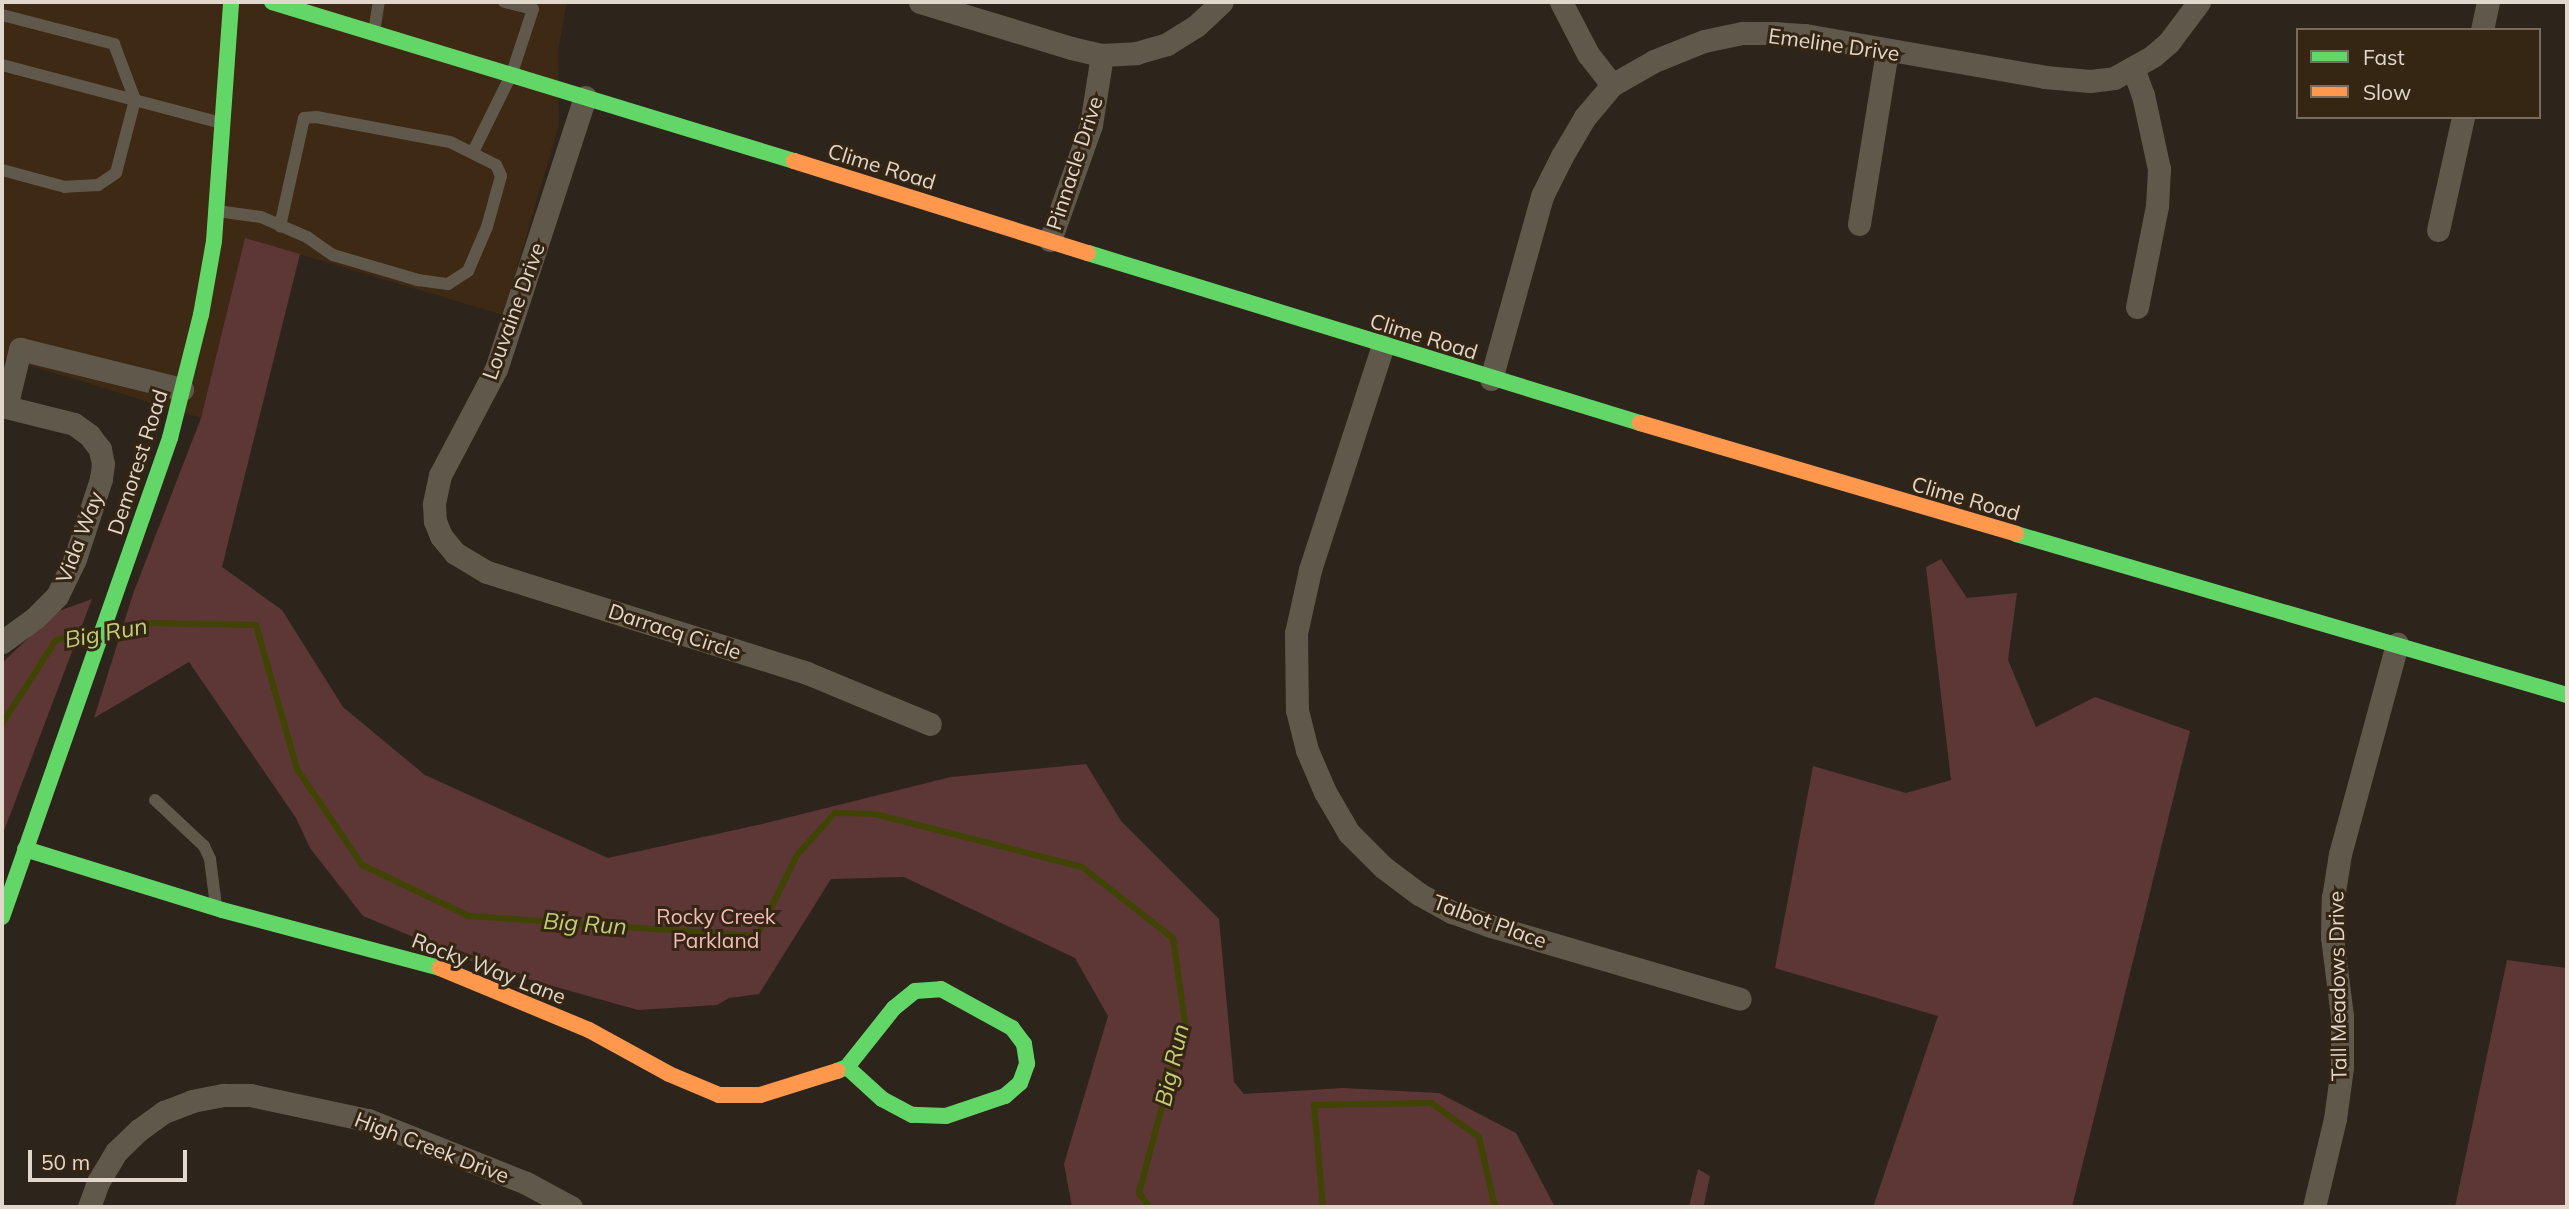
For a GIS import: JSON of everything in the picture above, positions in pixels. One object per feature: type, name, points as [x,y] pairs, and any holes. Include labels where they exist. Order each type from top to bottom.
[{"type":"main road","name":"Demorest Road","points":[[2,917],[170,438],[201,315],[216,211],[231,2]]},
{"type":"main road","name":"Clime Road","points":[[272,2],[512,73],[1490,379],[2567,695]]},
{"type":"main road","name":"Rocky Way Lane","points":[[25,849],[216,908],[443,969],[589,1030],[669,1074],[719,1095],[760,1095],[796,1087],[846,1067],[894,1008],[915,991],[941,989],[1012,1028],[1024,1044],[1027,1064],[1020,1083],[1005,1096],[946,1116],[912,1115],[882,1099],[846,1067]]},
{"type":"street","points":[[920,2],[981,11],[1102,55],[1136,53],[1167,44],[1196,26],[1222,2]]},
{"type":"street","points":[[1561,2],[1588,54],[1612,85]]},
{"type":"street","name":"Emeline Drive","points":[[1490,379],[1542,196],[1585,117],[1612,85],[1654,61],[1704,41],[1742,33],[1805,35],[2071,80],[2114,78],[2169,42],[2199,2]]},
{"type":"street","points":[[2482,28],[2488,2]]},
{"type":"street","points":[[1859,224],[1887,51]]},
{"type":"street","name":"Pinnacle Drive","points":[[1050,240],[1091,125],[1102,55]]},
{"type":"street","points":[[2133,68],[2143,95],[2159,169],[2157,206],[2137,307]]},
{"type":"street","name":"Louvaine Drive","points":[[435,521],[433,504],[440,475],[496,369],[585,97]]},
{"type":"street","points":[[2438,230],[2463,119]]},
{"type":"street","name":"Talbot Place","points":[[1383,345],[1310,570],[1296,633],[1297,710],[1307,750],[1325,792],[1349,833],[1384,867],[1419,894],[1452,912],[1491,926],[1740,999]]},
{"type":"street","points":[[4,406],[20,349],[182,389]]},
{"type":"street","name":"Vida Way","points":[[2,642],[11,626],[57,596],[75,559],[101,479],[100,449],[89,435],[74,424],[4,406]]},
{"type":"street","name":"Darracq Circle","points":[[435,521],[454,553],[488,572],[807,673],[930,724]]},
{"type":"street","name":"Tall Meadows Drive","points":[[2314,1207],[2335,1119],[2342,1067],[2342,1016],[2332,937],[2333,898],[2340,854],[2397,644]]},
{"type":"street","name":"High Creek Drive","points":[[89,1207],[116,1152],[138,1130],[164,1112],[192,1101],[223,1095],[250,1095],[368,1120],[526,1183],[571,1207]]},
{"type":"lane","points":[[374,32],[379,2]]},
{"type":"lane","points":[[472,152],[512,73],[534,5],[504,2]]},
{"type":"lane","points":[[2,15],[114,44],[135,100],[116,173],[98,185],[65,187],[2,170]]},
{"type":"lane","points":[[2,65],[224,123]]},
{"type":"lane","points":[[216,211],[261,218],[280,226],[307,237],[333,255],[418,280],[448,284],[468,271],[487,227],[501,176],[496,165],[450,142],[316,117],[304,118],[280,226]]},
{"type":"lane","points":[[155,800],[204,846],[210,859],[216,908]]},
{"type":"shaded area","points":[[2,2],[567,2],[558,51],[559,125],[503,315],[245,238],[201,418],[2,357]]},
{"type":"green space","name":"Rocky Creek Parkland","points":[[245,238],[300,254],[222,567],[282,610],[343,707],[425,775],[608,858],[762,824],[951,777],[1086,764],[1121,821],[1219,919],[1234,1082],[1244,1094],[1343,1088],[1439,1093],[1516,1133],[1555,1207],[1072,1207],[1064,1164],[1108,1016],[1075,958],[904,877],[831,879],[759,994],[729,998],[717,1005],[638,1010],[488,968],[363,916],[310,848],[296,818],[189,662],[94,718],[133,594],[201,418]]},
{"type":"green space","points":[[1941,559],[1967,598],[2017,593],[2008,660],[2036,727],[2095,697],[2190,731],[2072,1207],[1873,1207],[1938,1016],[1775,968],[1813,766],[1906,793],[1951,780],[1926,567]]},
{"type":"green space","points":[[92,599],[2,836],[2,663],[56,612]]},
{"type":"green space","points":[[2507,960],[2567,968],[2567,1207],[2455,1207]]},
{"type":"green space","points":[[1698,1169],[1710,1176],[1704,1205],[1712,1207],[1689,1207]]},
{"type":"waterway","name":"Big Run","points":[[114,629],[149,623],[256,625],[297,769],[362,865],[469,916],[757,936],[797,855],[835,813],[875,814],[1082,867],[1173,938],[1185,1022],[1139,1193],[1149,1207]]},
{"type":"waterway","name":"Big Run","points":[[2,724],[56,640],[90,634]]},
{"type":"waterway","name":"Big Run","points":[[1323,1207],[1314,1105],[1431,1103],[1479,1137],[1495,1207]]},
{"type":"traffic: fast","points":[[2,917],[170,438],[201,315],[214,241],[231,2]]},
{"type":"traffic: fast","points":[[272,2],[794,161]]},
{"type":"traffic: fast","points":[[1088,253],[1640,423]]},
{"type":"traffic: fast","points":[[2016,534],[2567,695]]},
{"type":"traffic: fast","points":[[25,849],[222,910],[440,968]]},
{"type":"traffic: fast","points":[[837,1071],[847,1067],[894,1008],[915,991],[941,989],[1012,1028],[1024,1044],[1027,1064],[1020,1083],[1005,1096],[946,1116],[912,1115],[882,1099],[847,1067]]},
{"type":"traffic: slow","points":[[794,161],[1088,253]]},
{"type":"traffic: slow","points":[[1640,423],[2016,534]]},
{"type":"traffic: slow","points":[[440,968],[589,1030],[669,1074],[719,1095],[760,1095],[837,1071]]}]
